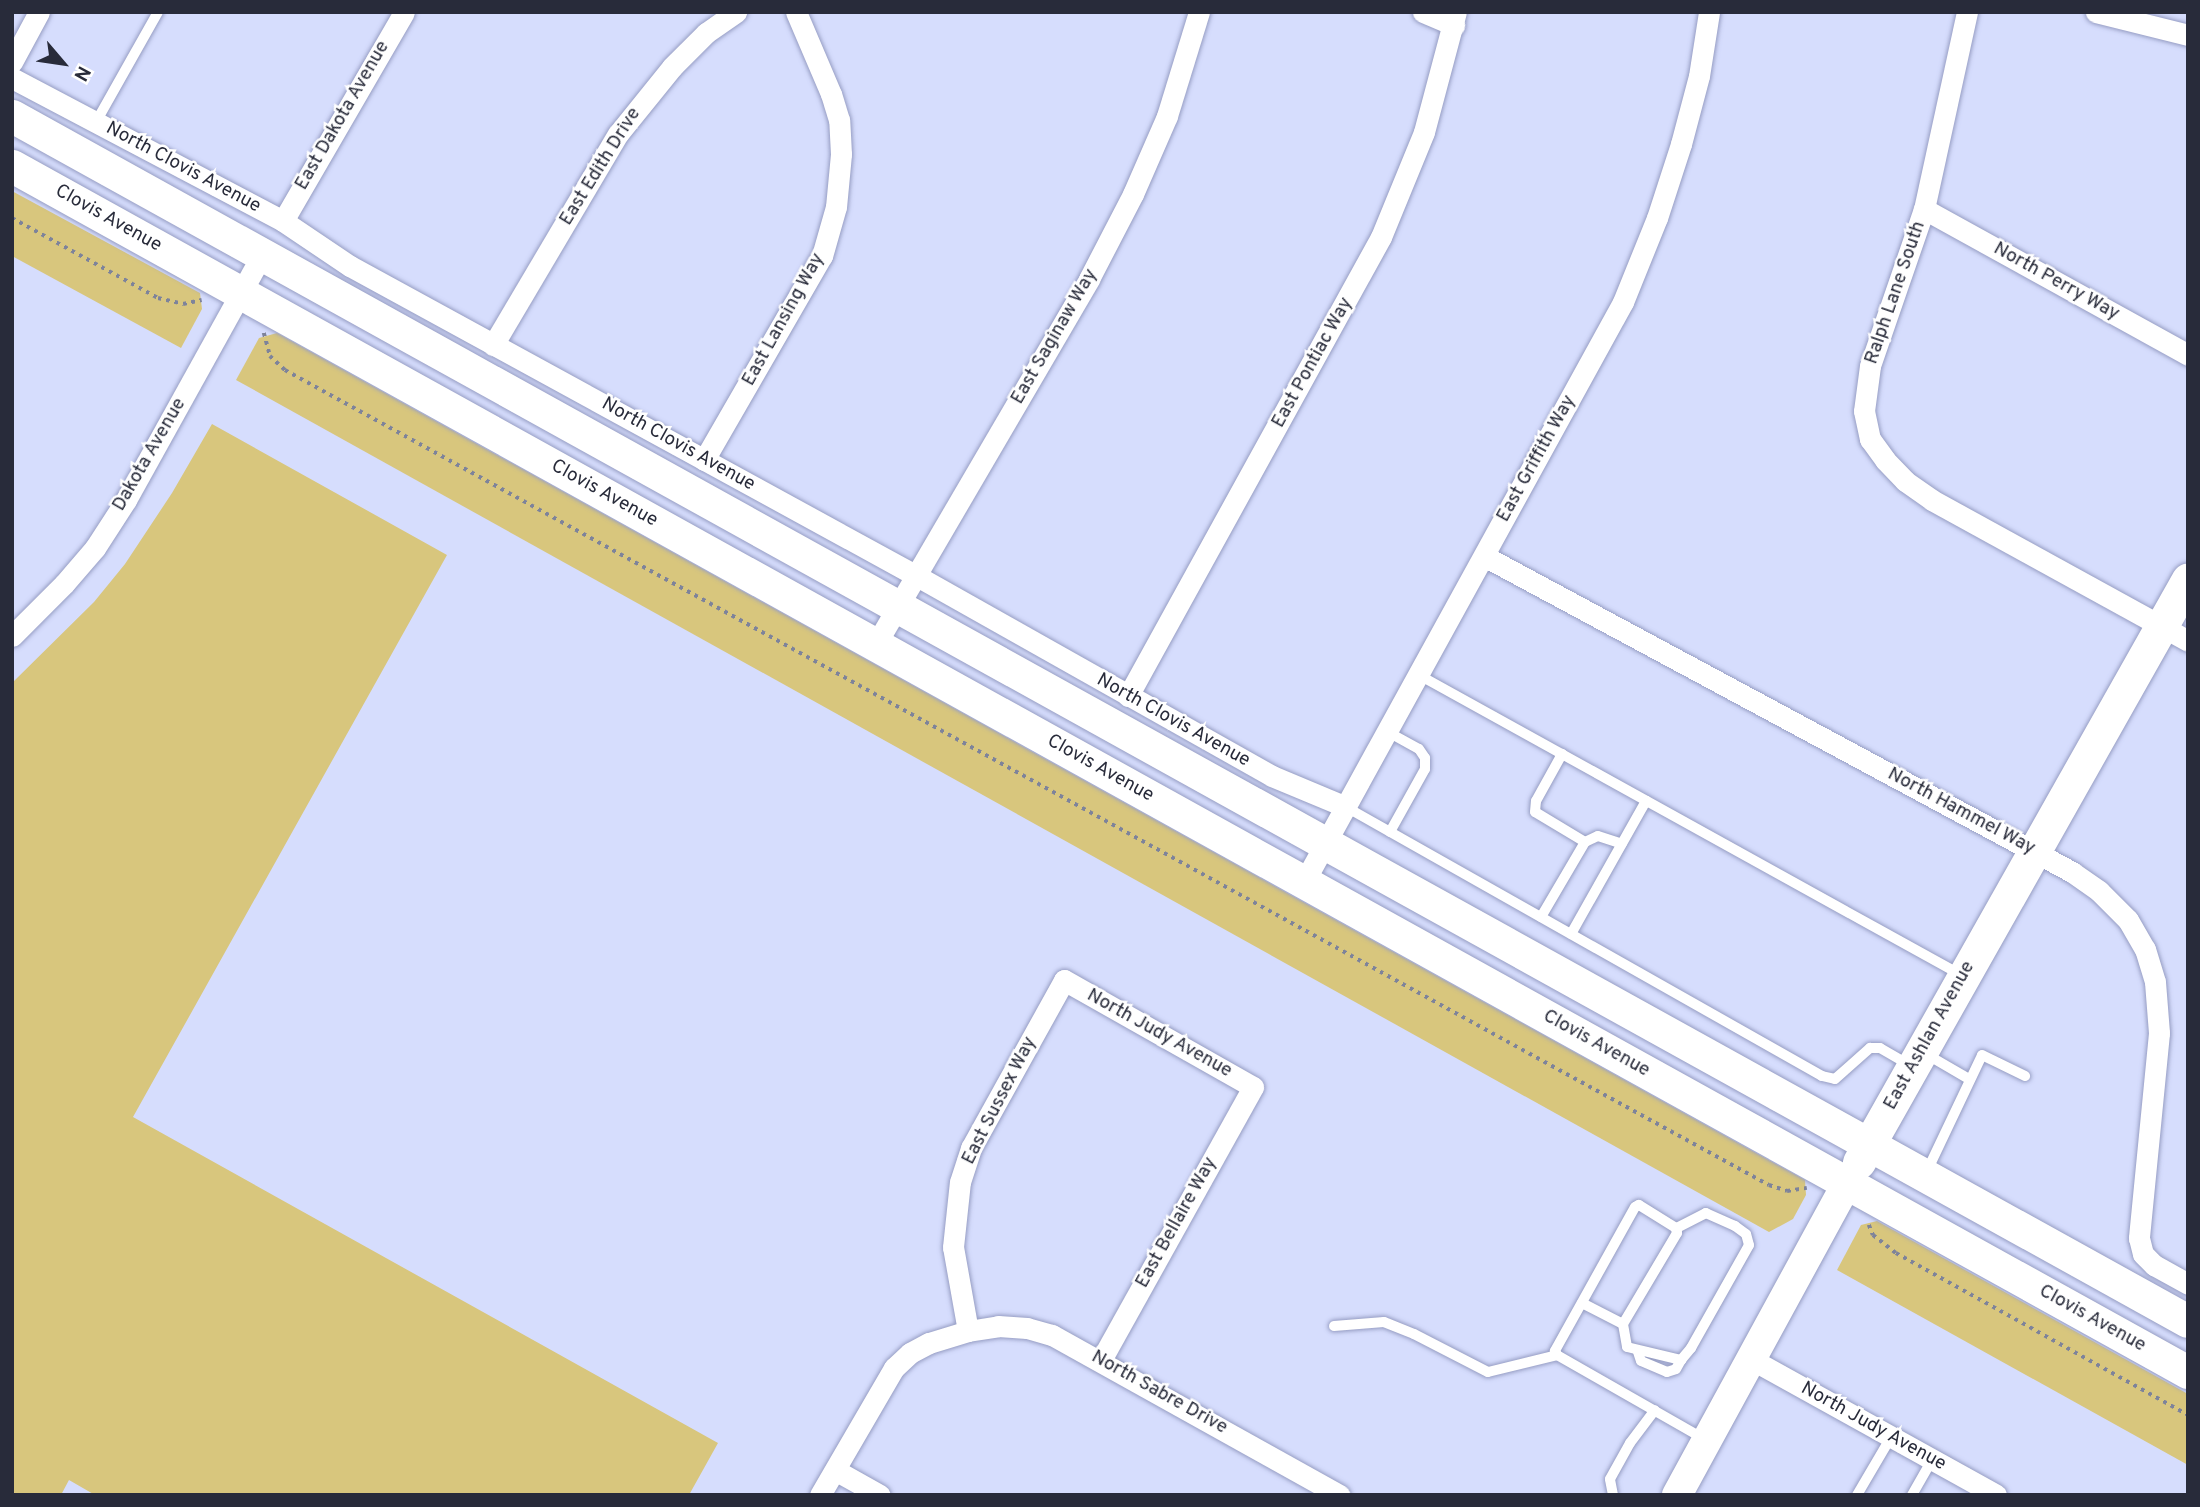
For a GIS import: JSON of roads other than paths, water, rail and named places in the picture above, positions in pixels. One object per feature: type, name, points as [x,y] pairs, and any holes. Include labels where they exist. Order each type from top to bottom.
[{"type":"main road","points":[[12,116],[2188,1321]]},
{"type":"main road","name":"Clovis Avenue","points":[[12,166],[235,303],[876,645],[1304,882],[1842,1192],[2188,1372]]},
{"type":"main road","name":"East Ashlan Avenue","points":[[1676,1495],[1842,1192],[2034,852],[2173,634],[2188,579]]},
{"type":"street","points":[[12,62],[39,12]]},
{"type":"street","name":"East Dakota Avenue","points":[[283,221],[404,12]]},
{"type":"street","name":"East Edith Drive","points":[[493,345],[618,134],[672,67],[706,33],[736,12]]},
{"type":"street","name":"East Lansing Way","points":[[704,460],[822,257],[836,207],[841,154],[839,120],[831,94],[796,12]]},
{"type":"street","name":"East Saginaw Way","points":[[876,645],[1089,279],[1133,194],[1167,116],[1199,12]]},
{"type":"street","points":[[1423,12],[1455,19]]},
{"type":"street","name":"East Griffith Way","points":[[1304,882],[1623,302],[1657,218],[1681,144],[1699,76],[1709,12]]},
{"type":"street","name":"Ralph Lane South","points":[[1967,12],[1924,209],[1870,366],[1864,411],[1870,439],[1905,481],[1932,500],[2173,634]]},
{"type":"street","points":[[2105,13],[2188,35]]},
{"type":"street","name":"East Pontiac Way","points":[[1128,696],[1381,237],[1424,132],[1455,19]]},
{"type":"street","name":"North Clovis Avenue","points":[[12,78],[283,221],[350,266],[917,576],[1272,776],[1346,807]]},
{"type":"street","name":"North Perry Way","points":[[1924,209],[2188,355]]},
{"type":"street","name":"Dakota Avenue","points":[[12,636],[64,584],[95,548],[126,500],[262,255]]},
{"type":"street","name":"North Hammel Way","points":[[1485,556],[2034,852],[2099,891],[2128,920],[2146,949],[2155,982],[2158,1032],[2139,1238],[2143,1254],[2154,1265],[2188,1284]]},
{"type":"street","name":"North Judy Avenue","points":[[1064,980],[1253,1087]]},
{"type":"street","name":"East Sussex Way","points":[[968,1332],[953,1247],[960,1182],[971,1148],[1064,980]]},
{"type":"street","name":"East Bellaire Way","points":[[1101,1360],[1253,1087]]},
{"type":"street","name":"North Sabre Drive","points":[[968,1332],[998,1326],[1027,1328],[1052,1335],[1339,1495]]},
{"type":"street","points":[[820,1495],[894,1368],[910,1353],[929,1343],[968,1332]]},
{"type":"street","name":"North Judy Avenue","points":[[1751,1359],[1996,1495]]},
{"type":"street","points":[[835,1470],[880,1495]]},
{"type":"lane","points":[[96,122],[158,12]]},
{"type":"lane","points":[[1419,675],[1963,977]]},
{"type":"lane","points":[[1388,732],[1419,749],[1425,758],[1425,769],[1391,832]]},
{"type":"lane","points":[[1562,754],[1536,801],[1535,811],[1545,821],[1585,842]]},
{"type":"lane","points":[[1571,934],[1646,801]]},
{"type":"lane","points":[[1346,807],[1822,1076],[1835,1079],[1870,1048],[1880,1048],[1969,1079]]},
{"type":"lane","points":[[1541,917],[1585,842],[1598,836],[1622,844]]},
{"type":"lane","points":[[1925,1175],[1982,1055],[2025,1076]]},
{"type":"lane","points":[[1557,1355],[1555,1351],[1635,1207],[1639,1205],[1676,1228]]},
{"type":"lane","points":[[1706,1213],[1746,1234],[1749,1245],[1691,1348],[1681,1360],[1638,1352],[1627,1347],[1623,1324],[1677,1233],[1676,1228],[1706,1213]]},
{"type":"lane","points":[[1582,1303],[1623,1324]]},
{"type":"lane","points":[[1334,1326],[1384,1322],[1414,1334],[1488,1372],[1557,1355],[1706,1440]]},
{"type":"lane","points":[[1613,1495],[1610,1479],[1630,1443],[1655,1410]]},
{"type":"lane","points":[[1857,1495],[1891,1437]]},
{"type":"lane","points":[[1912,1495],[1932,1460]]}]
